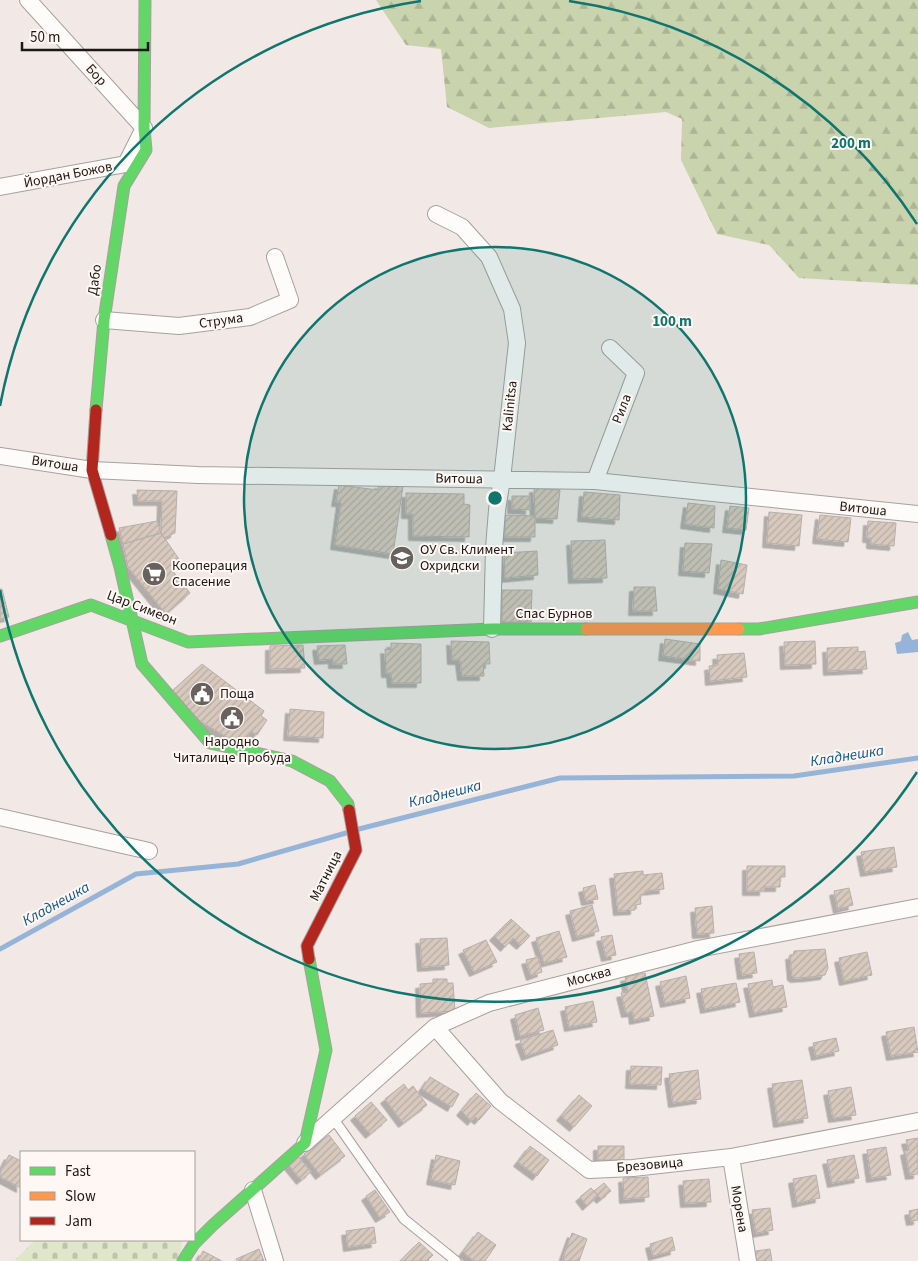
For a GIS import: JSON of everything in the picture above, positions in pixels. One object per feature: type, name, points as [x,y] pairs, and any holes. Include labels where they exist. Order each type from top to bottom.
[{"type":"street","name":"Бор","points":[[28,0],[144,128]]},
{"type":"street","name":"Дабо","points":[[120,567],[92,470],[104,320],[124,186],[146,150],[144,128],[145,0]]},
{"type":"street","name":"Йордан Божов","points":[[0,187],[126,164],[144,128]]},
{"type":"street","name":"Kalinitsa","points":[[436,214],[462,227],[489,257],[512,309],[517,343],[497,510],[492,629]]},
{"type":"street","name":"Струма","points":[[104,320],[179,326],[250,316],[290,300],[275,257]]},
{"type":"street","name":"Рила","points":[[595,481],[636,373],[610,348]]},
{"type":"street","name":"Витоша","points":[[0,456],[92,470],[198,475],[595,481],[918,514]]},
{"type":"street","name":"Матница","points":[[120,567],[142,664],[210,743],[292,760],[330,781],[348,804],[356,850],[307,946],[326,1050],[305,1143]]},
{"type":"street","name":"Спас Бурнов","points":[[188,642],[492,629],[759,629],[918,602]]},
{"type":"street","name":"Цар Симеон","points":[[0,636],[91,605],[188,642]]},
{"type":"street","points":[[0,817],[149,851]]},
{"type":"street","name":"Москва","points":[[305,1143],[436,1027],[489,1003],[698,949],[918,907]]},
{"type":"street","name":"Брезовица","points":[[436,1027],[500,1101],[589,1170],[633,1168],[731,1157],[918,1121]]},
{"type":"street","points":[[182,1261],[194,1244],[219,1219],[305,1143]]},
{"type":"street","name":"Морена","points":[[731,1157],[748,1261]]},
{"type":"street","points":[[253,1190],[275,1261]]},
{"type":"lane","points":[[334,1118],[404,1219],[456,1261]]},
{"type":"green space","points":[[376,0],[918,0],[918,285],[799,278],[769,245],[717,234],[681,160],[682,119],[666,112],[489,128],[447,107],[441,49],[406,45]]},
{"type":"green space","points":[[34,1241],[182,1241],[178,1261],[14,1261]]},
{"type":"water","points":[[908,632],[912,640],[918,639],[918,652],[897,654],[895,643],[901,641],[902,635]]},
{"type":"building","points":[[379,484],[403,486],[393,554],[335,545],[341,502],[336,502],[339,485],[378,490]]},
{"type":"building","points":[[534,488],[560,490],[557,519],[535,518]]},
{"type":"building","points":[[137,490],[177,491],[175,533],[164,538],[161,533],[162,501],[138,501]]},
{"type":"building","points":[[584,492],[620,495],[619,520],[582,517]]},
{"type":"building","points":[[406,493],[464,494],[464,504],[470,505],[469,537],[413,536],[413,514],[406,514]]},
{"type":"building","points":[[512,496],[530,496],[530,510],[512,509]]},
{"type":"building","points":[[688,503],[715,506],[714,528],[685,524]]},
{"type":"building","points":[[730,506],[749,508],[746,530],[727,528]]},
{"type":"building","points":[[769,512],[802,515],[799,546],[767,543]]},
{"type":"building","points":[[505,515],[535,516],[535,537],[505,537]]},
{"type":"building","points":[[820,515],[851,518],[848,542],[817,539]]},
{"type":"building","points":[[157,521],[161,533],[123,544],[119,528]]},
{"type":"building","points":[[868,521],[896,523],[894,546],[871,544],[871,538],[867,538]]},
{"type":"building","points":[[161,533],[181,562],[172,570],[190,593],[166,614],[128,567],[123,544]]},
{"type":"building","points":[[605,540],[607,578],[573,579],[571,541]]},
{"type":"building","points":[[685,543],[712,544],[709,573],[683,571]]},
{"type":"building","points":[[537,551],[538,575],[505,578],[504,553]]},
{"type":"building","points":[[721,560],[747,565],[743,594],[718,589]]},
{"type":"building","points":[[634,587],[655,587],[657,611],[633,611]]},
{"type":"building","points":[[0,589],[2,589],[9,617],[0,619]]},
{"type":"building","points":[[502,590],[532,590],[531,622],[502,622]]},
{"type":"building","points":[[665,639],[700,644],[700,661],[663,656]]},
{"type":"building","points":[[451,641],[489,642],[490,664],[483,664],[484,676],[462,676],[460,660],[452,660]]},
{"type":"building","points":[[815,641],[816,664],[785,665],[784,642]]},
{"type":"building","points":[[391,643],[421,644],[421,683],[392,683],[391,673],[386,673],[385,649],[391,650]]},
{"type":"building","points":[[303,645],[305,668],[270,669],[270,646]]},
{"type":"building","points":[[345,645],[347,664],[333,664],[333,659],[319,660],[317,646]]},
{"type":"building","points":[[858,647],[858,652],[865,651],[867,669],[828,671],[827,648]]},
{"type":"building","points":[[744,653],[747,677],[710,681],[709,666],[718,665],[717,655]]},
{"type":"building","points":[[202,664],[264,711],[261,716],[267,720],[257,735],[251,731],[242,746],[200,721],[172,691]]},
{"type":"building","points":[[290,709],[324,712],[323,738],[288,736]]},
{"type":"building","points":[[894,847],[897,867],[865,872],[861,852]]},
{"type":"building","points":[[747,866],[785,866],[785,877],[780,877],[780,887],[764,887],[764,891],[747,891]]},
{"type":"building","points":[[643,871],[643,875],[662,873],[664,889],[645,891],[645,894],[640,895],[641,904],[635,905],[635,910],[618,911],[614,874]]},
{"type":"building","points":[[595,885],[598,899],[586,901],[583,888]]},
{"type":"building","points":[[849,888],[853,905],[838,909],[834,891]]},
{"type":"building","points":[[592,905],[599,931],[577,937],[570,911]]},
{"type":"building","points":[[712,906],[714,933],[697,934],[695,908]]},
{"type":"building","points":[[511,919],[530,936],[521,945],[513,938],[505,947],[494,936]]},
{"type":"building","points":[[559,931],[567,957],[544,963],[536,938]]},
{"type":"building","points":[[612,935],[616,955],[606,957],[601,937]]},
{"type":"building","points":[[447,938],[449,965],[422,967],[420,939]]},
{"type":"building","points":[[486,940],[497,962],[474,972],[463,950]]},
{"type":"building","points":[[825,949],[828,968],[825,975],[795,978],[792,976],[790,955],[793,955],[794,951]]},
{"type":"building","points":[[754,952],[757,973],[742,975],[739,954]]},
{"type":"building","points":[[867,952],[872,975],[844,981],[839,958]]},
{"type":"building","points":[[538,957],[542,972],[531,976],[526,960]]},
{"type":"building","points":[[645,973],[654,1016],[634,1020],[633,1012],[626,1013],[621,993],[628,992],[625,977]]},
{"type":"building","points":[[686,976],[690,998],[665,1003],[660,982]]},
{"type":"building","points":[[433,979],[447,979],[447,983],[453,983],[455,1011],[421,1013],[420,984],[433,983]]},
{"type":"building","points":[[772,980],[773,987],[783,985],[787,1007],[754,1013],[748,984]]},
{"type":"building","points":[[736,983],[740,1002],[705,1009],[701,989]]},
{"type":"building","points":[[593,1001],[597,1022],[569,1027],[565,1007]]},
{"type":"building","points":[[538,1008],[544,1030],[520,1036],[515,1015]]},
{"type":"building","points":[[914,1027],[918,1052],[891,1056],[886,1032]]},
{"type":"building","points":[[553,1030],[558,1045],[526,1056],[520,1040]]},
{"type":"building","points":[[836,1038],[839,1051],[816,1056],[813,1043]]},
{"type":"building","points":[[631,1066],[662,1067],[661,1085],[630,1084]]},
{"type":"building","points":[[698,1070],[701,1099],[673,1103],[669,1074]]},
{"type":"building","points":[[430,1077],[459,1094],[452,1107],[422,1089]]},
{"type":"building","points":[[802,1080],[808,1118],[778,1123],[772,1084]]},
{"type":"building","points":[[404,1084],[408,1090],[413,1086],[427,1105],[403,1123],[385,1099]]},
{"type":"building","points":[[851,1087],[856,1115],[833,1118],[828,1091]]},
{"type":"building","points":[[476,1093],[491,1106],[479,1120],[475,1117],[472,1121],[461,1111]]},
{"type":"building","points":[[579,1095],[592,1106],[574,1127],[561,1116]]},
{"type":"building","points":[[371,1102],[387,1120],[370,1134],[355,1116]]},
{"type":"building","points":[[329,1135],[345,1156],[320,1175],[304,1154]]},
{"type":"building","points":[[918,1138],[918,1174],[910,1175],[905,1151],[909,1150],[906,1140]]},
{"type":"building","points":[[530,1146],[549,1160],[537,1176],[518,1162]]},
{"type":"building","points":[[598,1146],[624,1146],[624,1160],[598,1160]]},
{"type":"building","points":[[886,1147],[891,1175],[871,1178],[867,1150]]},
{"type":"building","points":[[9,1155],[20,1160],[20,1187],[0,1177],[0,1173]]},
{"type":"building","points":[[436,1155],[460,1161],[455,1185],[431,1180]]},
{"type":"building","points":[[854,1155],[859,1178],[832,1183],[827,1160]]},
{"type":"building","points":[[298,1156],[311,1172],[301,1180],[288,1164]]},
{"type":"building","points":[[816,1175],[820,1198],[797,1203],[793,1179]]},
{"type":"building","points":[[648,1177],[649,1197],[624,1199],[623,1178]]},
{"type":"building","points":[[709,1179],[711,1202],[685,1203],[683,1181]]},
{"type":"building","points":[[604,1183],[611,1191],[601,1199],[594,1191]]},
{"type":"building","points":[[591,1188],[598,1196],[587,1206],[580,1197]]},
{"type":"building","points":[[375,1190],[390,1212],[380,1218],[366,1196]]},
{"type":"building","points":[[770,1208],[773,1230],[756,1233],[752,1210]]},
{"type":"building","points":[[918,1209],[918,1220],[911,1221],[909,1211]]},
{"type":"building","points":[[374,1227],[376,1243],[348,1247],[346,1231]]},
{"type":"building","points":[[478,1232],[496,1245],[485,1261],[474,1261],[463,1252]]},
{"type":"building","points":[[572,1233],[587,1239],[579,1261],[562,1261]]},
{"type":"building","points":[[672,1237],[675,1250],[653,1256],[650,1244]]},
{"type":"building","points":[[419,1242],[433,1255],[429,1261],[400,1261]]},
{"type":"building","points":[[259,1249],[264,1261],[237,1261],[236,1259]]},
{"type":"building","points":[[770,1249],[772,1261],[751,1261],[749,1252]]},
{"type":"building","points":[[203,1251],[222,1261],[198,1261]]},
{"type":"waterway","name":"Кладнешка","points":[[359,829],[560,778],[794,776],[918,758]]},
{"type":"waterway","name":"Кладнешка","points":[[0,949],[136,874],[238,864],[346,833]]},
{"type":"traffic: fast","points":[[96,410],[104,320],[124,186],[146,150],[144,128],[145,0]]},
{"type":"traffic: fast","points":[[111,535],[142,664],[210,743],[292,761],[330,781],[348,804],[349,810]]},
{"type":"traffic: fast","points":[[739,629],[759,629],[918,602]]},
{"type":"traffic: fast","points":[[0,636],[91,605],[188,642],[492,629],[586,629]]},
{"type":"traffic: fast","points":[[183,1261],[194,1244],[213,1225],[305,1143],[326,1050],[309,959]]},
{"type":"traffic: slow","points":[[586,629],[739,629]]},
{"type":"traffic: jam","points":[[96,410],[92,470],[111,535]]},
{"type":"traffic: jam","points":[[309,959],[307,946],[356,850],[349,810]]},
{"type":"place","name":"ОУ Св. Климент Охридски","points":[[402,558]]},
{"type":"place","name":"Кооперация Спасение","points":[[154,574]]},
{"type":"place","name":"Поща","points":[[202,694]]},
{"type":"place","name":"Народно Читалище Пробуда","points":[[232,718]]}]
